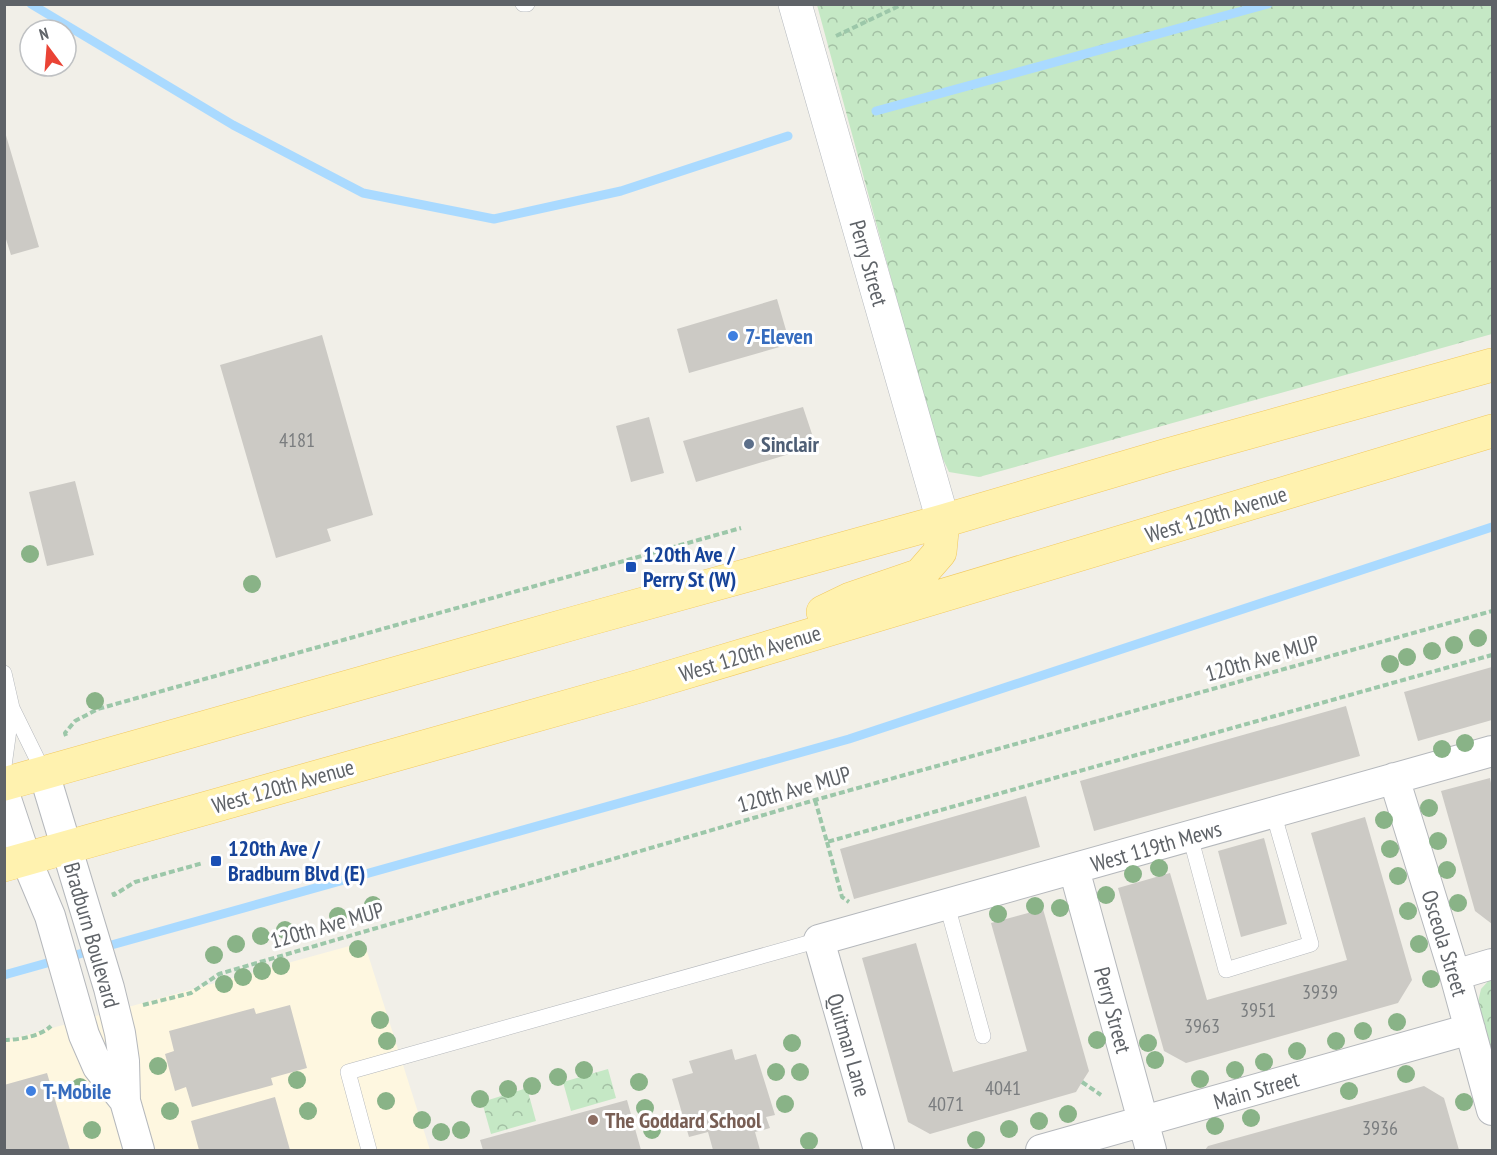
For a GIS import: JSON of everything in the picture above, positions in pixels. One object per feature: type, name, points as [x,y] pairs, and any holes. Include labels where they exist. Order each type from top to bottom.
[{"type":"main road","points":[[4,784],[1492,365]]},
{"type":"main road","name":"West 120th Avenue","points":[[15,862],[719,662],[1492,431]]},
{"type":"main road","points":[[719,662],[850,599],[920,575],[940,552],[944,521]]},
{"type":"street","name":"Perry Street","points":[[795,4],[944,521]]},
{"type":"street","name":"West 119th Mews","points":[[819,940],[1492,751]]},
{"type":"street","name":"Bradburn Boulevard","points":[[44,772],[109,988],[124,1061],[125,1101],[139,1150]]},
{"type":"street","name":"Osceola Street","points":[[1394,777],[1455,975],[1492,1110]]},
{"type":"street","name":"Bradburn Boulevard","points":[[4,793],[15,862],[55,934],[64,1008],[84,1035],[98,1067],[125,1101]]},
{"type":"street","name":"Perry Street","points":[[1074,869],[1151,1150]]},
{"type":"street","name":"Quitman Lane","points":[[819,940],[879,1150]]},
{"type":"street","points":[[1455,975],[1492,964]]},
{"type":"street","name":"Main Street","points":[[1041,1150],[1470,1029]]},
{"type":"lane","points":[[4,673],[12,708],[44,772]]},
{"type":"lane","points":[[4,766],[12,708]]},
{"type":"lane","points":[[1190,836],[1226,970],[1311,945],[1273,812]]},
{"type":"lane","points":[[947,904],[983,1036]]},
{"type":"lane","points":[[369,1150],[348,1072],[819,940]]},
{"type":"path","points":[[808,49],[903,4]]},
{"type":"path","name":"120th Ave MUP","points":[[138,994],[142,1005],[191,993],[219,974],[815,800],[1492,611]]},
{"type":"path","points":[[827,842],[1492,655]]},
{"type":"path","points":[[815,800],[842,897],[850,903],[859,929]]},
{"type":"path","points":[[114,895],[135,882],[203,863]]},
{"type":"path","points":[[4,1040],[45,1032],[64,1008]]},
{"type":"path","points":[[1082,1082],[1101,1095]]},
{"type":"shaded area","points":[[364,942],[430,1150],[5,1150],[5,1041]]},
{"type":"green space","points":[[817,5],[1492,5],[1492,334],[979,477],[949,472],[936,444]]},
{"type":"green space","points":[[1492,977],[1492,1053],[1478,1002],[1481,989]]},
{"type":"green space","points":[[608,1069],[616,1098],[571,1111],[563,1082]]},
{"type":"green space","points":[[527,1088],[536,1121],[491,1134],[482,1102]]},
{"type":"building","points":[[5,132],[39,247],[11,255],[4,233]]},
{"type":"building","name":"7-Eleven","points":[[777,299],[790,344],[689,373],[677,329]]},
{"type":"building","points":[[322,335],[373,515],[327,529],[331,541],[276,558],[220,365]]},
{"type":"building","name":"Sinclair","points":[[803,407],[816,446],[696,482],[683,441]]},
{"type":"building","points":[[649,417],[664,473],[631,482],[616,426]]},
{"type":"building","points":[[75,481],[94,555],[47,566],[29,492]]},
{"type":"building","points":[[1492,667],[1492,720],[1418,741],[1404,692]]},
{"type":"building","points":[[1346,706],[1360,756],[1094,831],[1080,781]]},
{"type":"building","points":[[1490,778],[1492,788],[1492,924],[1475,911],[1441,791]]},
{"type":"building","points":[[1026,796],[1040,847],[854,899],[840,849]]},
{"type":"building","points":[[1365,817],[1412,980],[1398,1003],[1186,1063],[1164,1051],[1118,888],[1170,873],[1207,1000],[1347,960],[1311,833]]},
{"type":"building","points":[[1264,838],[1287,924],[1241,937],[1218,851]]},
{"type":"building","points":[[1043,909],[1089,1071],[1076,1092],[930,1134],[908,1122],[862,958],[916,943],[953,1072],[1027,1051],[991,923]]},
{"type":"building","points":[[290,1005],[307,1068],[271,1078],[273,1085],[192,1107],[186,1087],[175,1091],[165,1054],[174,1051],[169,1031],[254,1008],[256,1014]]},
{"type":"building","points":[[732,1049],[735,1060],[756,1054],[775,1115],[766,1117],[770,1128],[755,1132],[760,1150],[713,1150],[708,1132],[689,1137],[672,1079],[693,1073],[689,1061]]},
{"type":"building","points":[[47,1073],[70,1150],[4,1150],[4,1085]]},
{"type":"building","points":[[1424,1086],[1444,1098],[1459,1150],[1205,1150],[1208,1146]]},
{"type":"building","points":[[275,1097],[290,1150],[199,1150],[191,1121]]},
{"type":"building","name":"The Goddard School","points":[[627,1100],[641,1150],[483,1150],[480,1140]]},
{"type":"waterway","points":[[31,4],[233,125],[363,193],[494,219],[621,191],[788,136]]},
{"type":"waterway","points":[[876,111],[1268,4]]},
{"type":"waterway","points":[[4,975],[849,739],[1492,527]]},
{"type":"place","name":"7-Eleven","points":[[733,336]]},
{"type":"place","name":"Sinclair","points":[[749,444]]},
{"type":"place","name":"120th Ave / Perry St (W)","points":[[631,567]]},
{"type":"place","name":"120th Ave / Bradburn Blvd (E)","points":[[216,861]]},
{"type":"place","name":"T-Mobile","points":[[31,1091]]},
{"type":"place","name":"The Goddard School","points":[[593,1120]]}]
